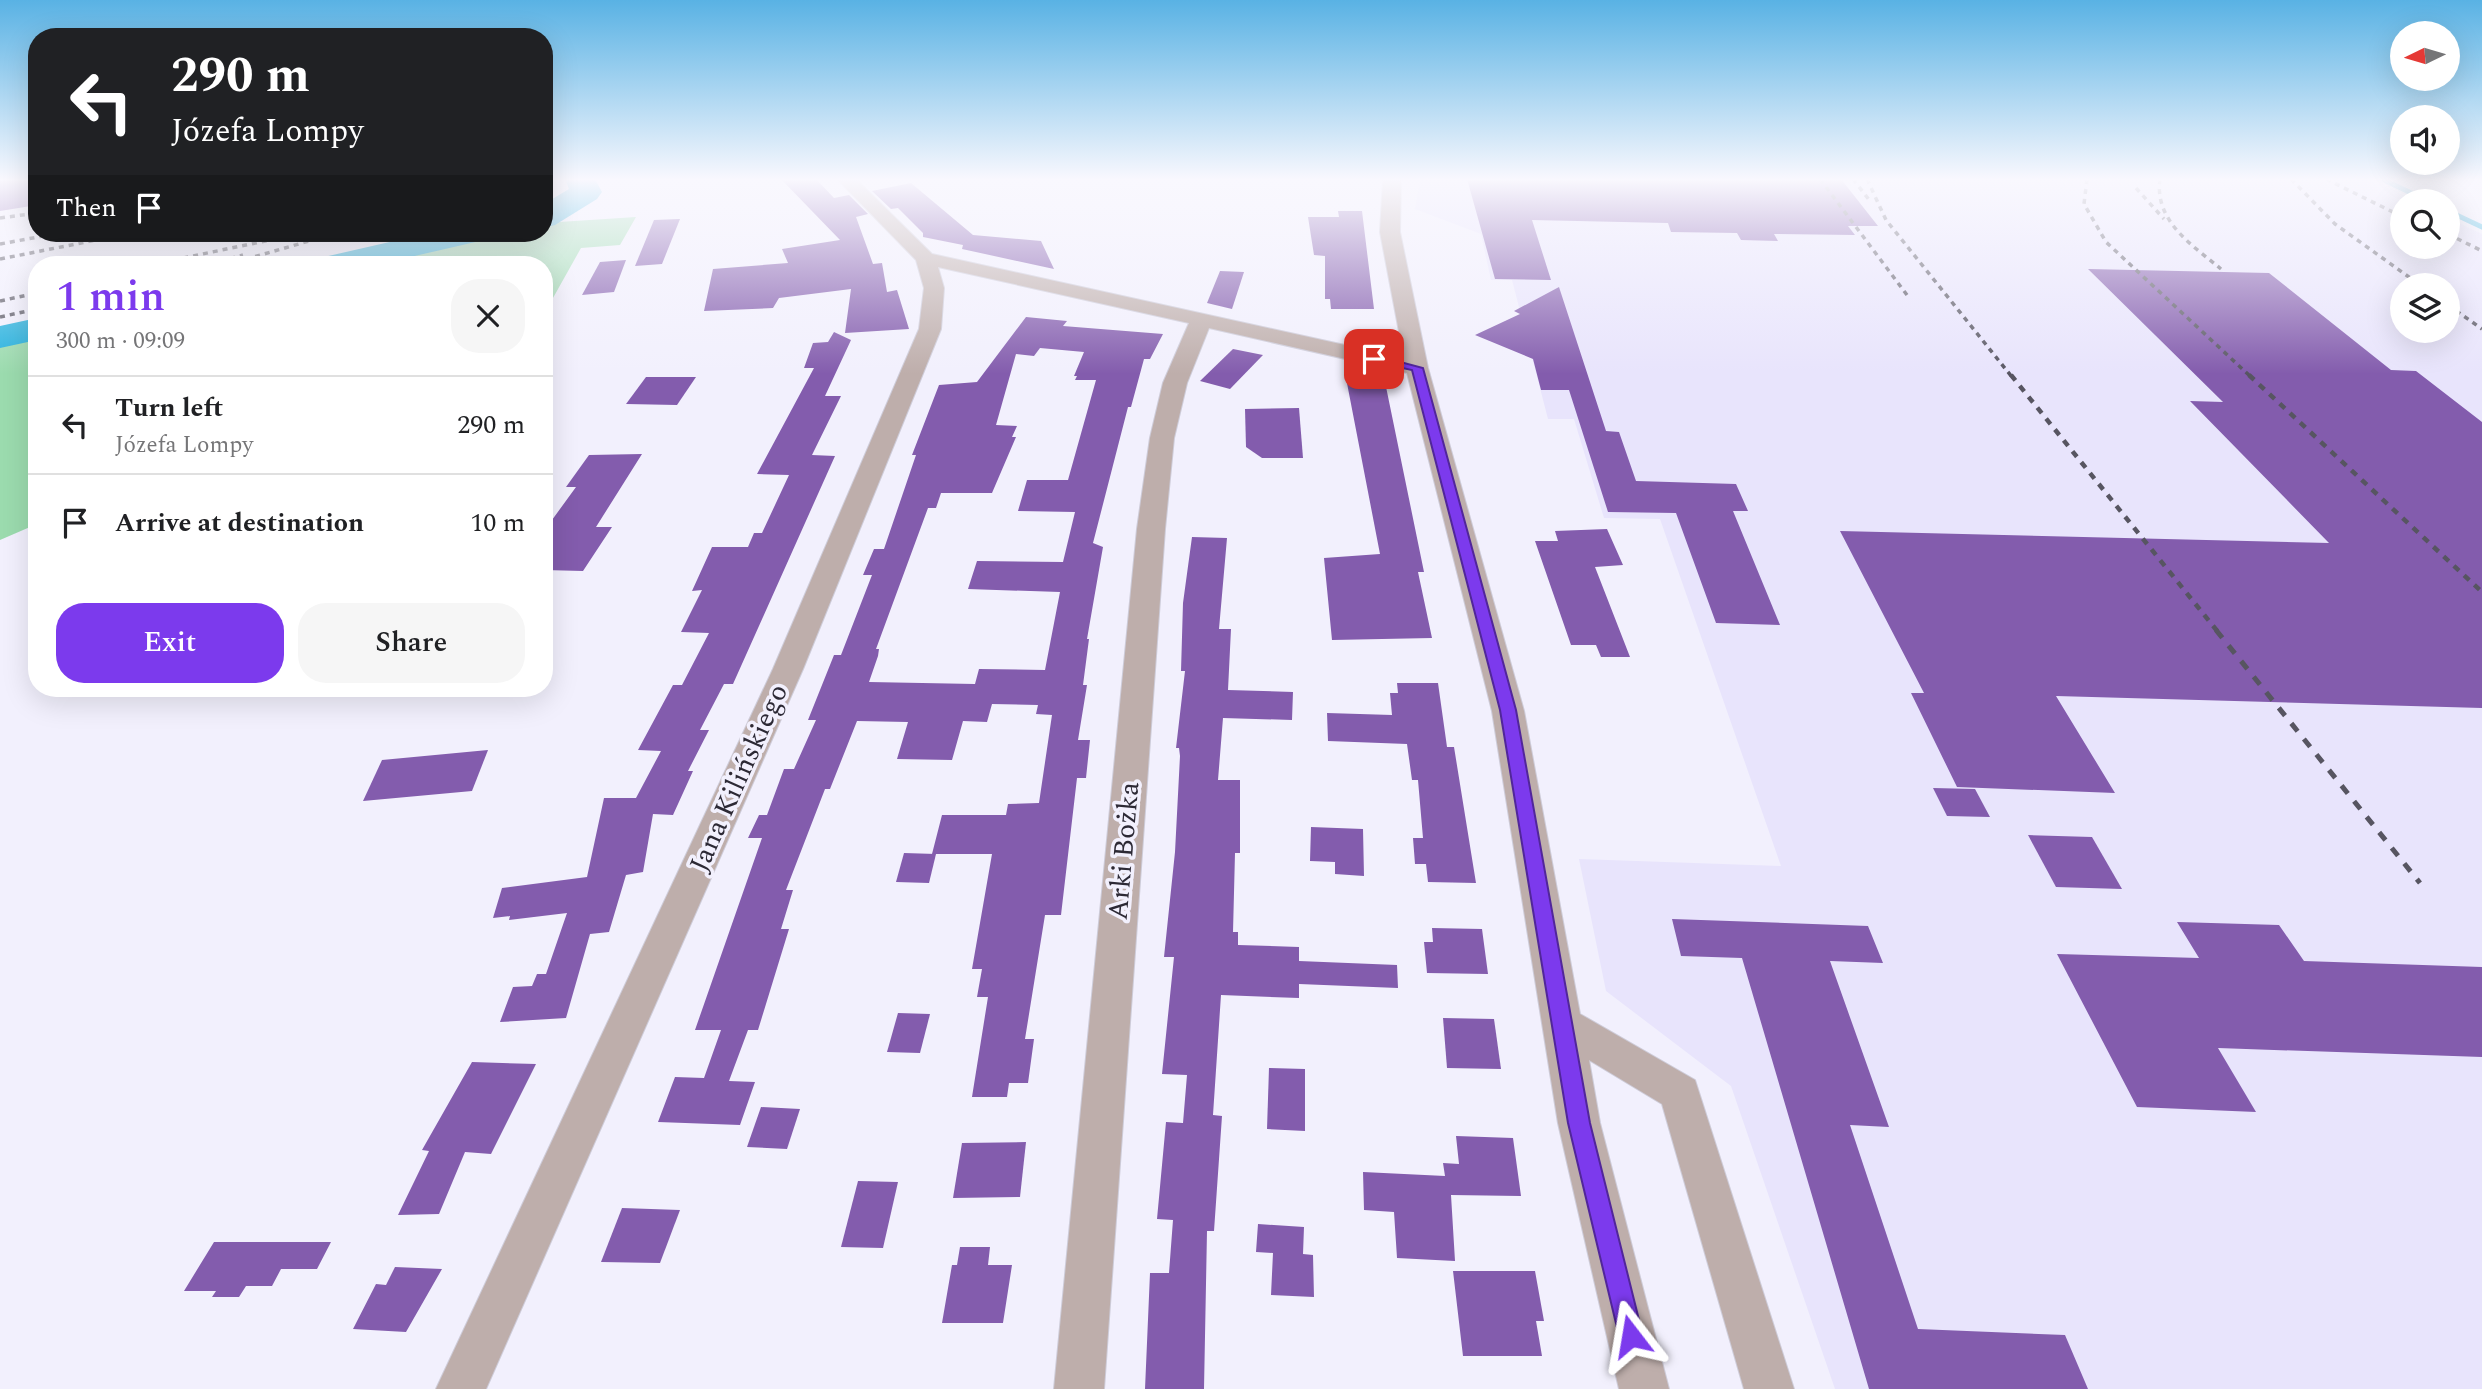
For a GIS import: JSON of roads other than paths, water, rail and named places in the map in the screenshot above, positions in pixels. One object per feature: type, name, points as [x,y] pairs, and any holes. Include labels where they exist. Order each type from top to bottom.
[{"type":"street","points":[[911,244],[925,258],[1417,368]]},
{"type":"street","points":[[1392,244],[1417,368],[1508,710],[1579,1123],[1644,1389]]},
{"type":"street","name":"Jana Kilińskiego","points":[[461,1389],[789,669],[930,329],[934,288],[925,258]]},
{"type":"street","name":"Arki Bożka","points":[[1079,1389],[1152,516],[1162,438],[1175,383],[1201,321]]},
{"type":"street","points":[[1562,1024],[1680,1093],[1769,1389]]},
{"type":"waterway","points":[[371,256],[425,244]]},
{"type":"waterway","points":[[0,337],[28,331]]},
{"type":"railway","points":[[0,259],[77,244]]},
{"type":"railway","points":[[193,256],[252,244]]},
{"type":"railway","points":[[257,256],[299,244]]},
{"type":"railway","points":[[1869,244],[1907,295]]},
{"type":"railway","points":[[1905,244],[2012,377]]},
{"type":"railway","points":[[2108,244],[2251,377]]},
{"type":"railway","points":[[2190,244],[2221,269]]},
{"type":"railway","points":[[2363,244],[2403,273]]},
{"type":"railway","points":[[2468,244],[2482,251]]},
{"type":"railway","points":[[0,301],[28,295]]},
{"type":"railway","points":[[0,317],[28,311]]},
{"type":"railway","points":[[2460,313],[2482,329]]},
{"type":"railway","points":[[2011,375],[2218,632]]},
{"type":"railway","points":[[2249,375],[2482,592]]},
{"type":"railway","points":[[2216,630],[2420,883]]}]
